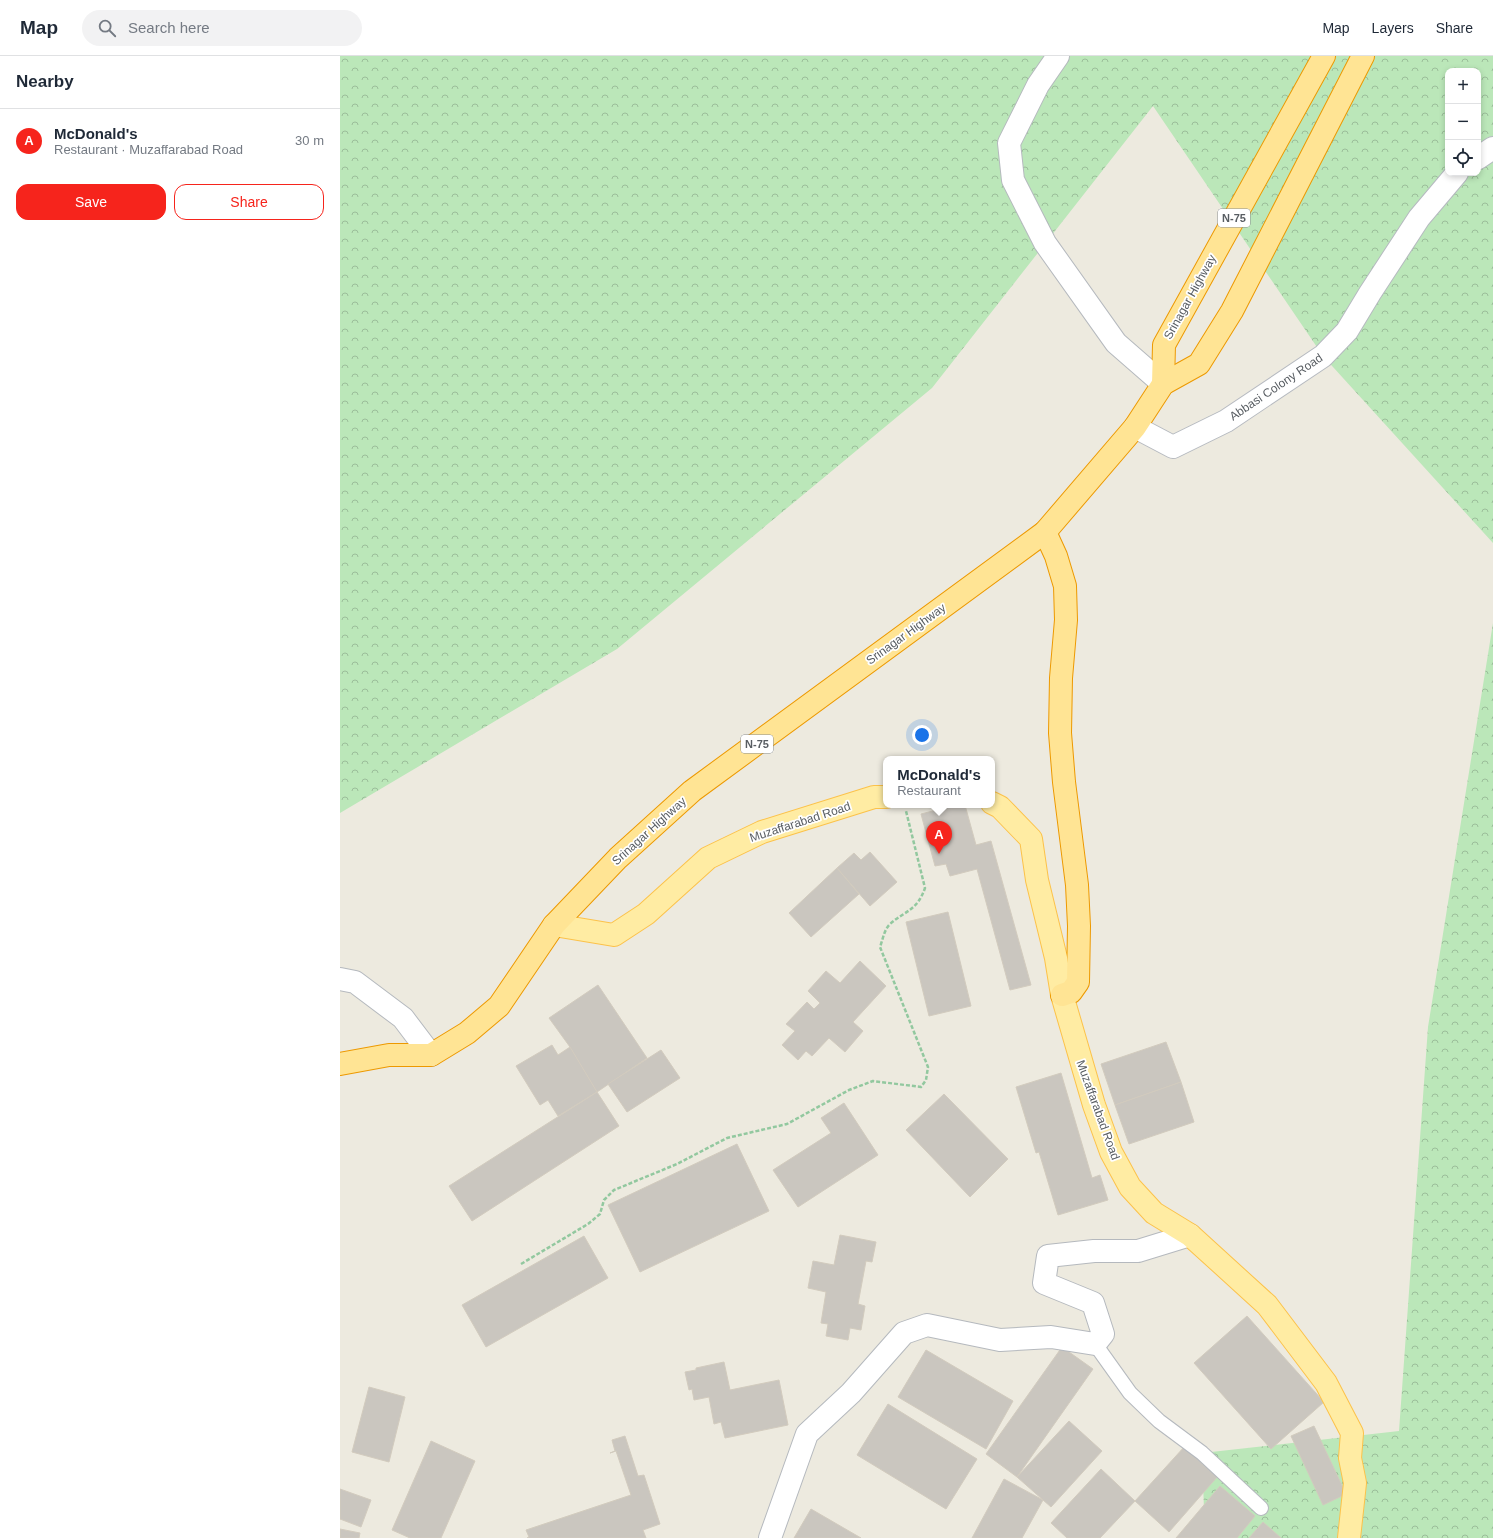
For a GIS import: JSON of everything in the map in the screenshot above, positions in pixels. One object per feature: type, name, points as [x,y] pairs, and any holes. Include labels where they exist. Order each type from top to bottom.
[{"type":"highway","name":"Srinagar Highway","points":[[431,1055],[467,1033],[499,1006],[554,925],[618,858],[692,791],[1045,532],[1135,428],[1163,384],[1164,345],[1324,56]]},
{"type":"highway","name":"N-75","points":[[1163,384],[1198,364],[1232,311],[1363,56]]},
{"type":"highway","points":[[1045,532],[1056,556],[1065,586],[1066,620],[1061,678],[1060,733],[1064,782],[1077,885],[1079,926],[1078,982],[1071,992],[1062,996]]},
{"type":"highway","points":[[340,1064],[389,1055],[431,1055]]},
{"type":"main road","name":"Muzaffarabad Road","points":[[554,925],[614,934],[646,914],[708,858],[762,832],[874,797],[883,796]]},
{"type":"main road","name":"Muzaffarabad Road","points":[[995,804],[1000,807],[1031,839],[1037,880],[1056,958],[1062,996],[1094,1105],[1111,1152],[1130,1187],[1154,1213],[1190,1235],[1268,1305],[1326,1383],[1352,1433],[1350,1458],[1355,1483],[1349,1538]]},
{"type":"street","points":[[1058,56],[1038,85],[1009,143],[1013,180],[1045,243],[1116,343],[1163,384]]},
{"type":"street","points":[[1481,156],[1493,148]]},
{"type":"street","name":"Abbasi Colony Road","points":[[1135,428],[1173,447],[1226,421],[1323,356],[1347,331],[1419,218],[1454,176]]},
{"type":"street","points":[[340,979],[355,982],[403,1018],[431,1055]]},
{"type":"street","points":[[770,1538],[807,1434],[851,1393],[904,1333],[927,1325],[1000,1340],[1051,1337],[1095,1344],[1103,1334],[1093,1304],[1044,1283],[1048,1256],[1094,1251],[1138,1251],[1190,1235]]},
{"type":"lane","points":[[1095,1344],[1134,1398],[1159,1421],[1202,1453],[1261,1508]]},
{"type":"path","points":[[521,1264],[588,1224],[600,1214],[604,1200],[614,1190],[677,1164],[727,1138],[787,1124],[849,1090],[873,1081],[921,1087],[926,1080],[928,1067],[880,947],[884,933],[890,924],[914,908],[925,888],[905,808]]},
{"type":"green space","points":[[340,56],[1493,56],[1493,543],[1323,356],[1153,106],[932,388],[617,649],[340,813]]},
{"type":"green space","points":[[1493,623],[1493,1538],[1205,1538],[1202,1453],[1399,1431],[1428,1027]]},
{"type":"building","points":[[944,808],[966,808],[976,845],[991,841],[1031,985],[1010,990],[977,869],[950,876],[946,864],[935,866],[921,814]]},
{"type":"building","points":[[870,852],[897,882],[870,906],[837,868],[854,853],[861,860]]},
{"type":"building","points":[[837,868],[859,894],[811,937],[789,913]]},
{"type":"building","points":[[948,912],[971,1006],[929,1016],[906,922]]},
{"type":"building","points":[[860,961],[886,986],[853,1022],[863,1031],[845,1052],[829,1038],[812,1056],[806,1051],[798,1060],[782,1045],[795,1031],[786,1024],[807,1002],[814,1009],[820,1003],[808,991],[826,971],[840,983]]},
{"type":"building","points":[[598,985],[647,1058],[597,1092],[570,1047],[549,1018]]},
{"type":"building","points":[[1166,1042],[1181,1082],[1115,1105],[1101,1064]]},
{"type":"building","points":[[552,1045],[558,1055],[570,1047],[597,1092],[558,1116],[548,1100],[540,1105],[516,1066]]},
{"type":"building","points":[[661,1050],[680,1078],[627,1112],[608,1084]]},
{"type":"building","points":[[1061,1073],[1092,1178],[1100,1175],[1108,1200],[1058,1215],[1039,1152],[1036,1153],[1016,1087]]},
{"type":"building","points":[[1181,1082],[1194,1122],[1129,1144],[1115,1105]]},
{"type":"building","points":[[597,1092],[619,1126],[472,1221],[449,1186]]},
{"type":"building","points":[[944,1094],[1008,1159],[970,1197],[906,1130]]},
{"type":"building","points":[[844,1103],[878,1155],[798,1207],[773,1170],[831,1133],[821,1118]]},
{"type":"building","points":[[737,1144],[769,1211],[640,1272],[608,1205]]},
{"type":"building","points":[[840,1235],[876,1242],[872,1262],[866,1261],[858,1304],[865,1306],[861,1330],[850,1328],[848,1340],[826,1336],[828,1324],[821,1323],[826,1292],[808,1288],[813,1261],[834,1265]]},
{"type":"building","points":[[584,1236],[608,1278],[486,1347],[462,1305]]},
{"type":"building","points":[[1247,1316],[1324,1402],[1271,1449],[1194,1363]]},
{"type":"building","points":[[1062,1347],[1093,1369],[1017,1477],[986,1454]]},
{"type":"building","points":[[926,1350],[1013,1401],[986,1449],[898,1397]]},
{"type":"building","points":[[724,1362],[730,1390],[779,1380],[788,1425],[725,1438],[721,1422],[714,1424],[709,1397],[694,1400],[692,1389],[689,1390],[685,1372]]},
{"type":"building","points":[[369,1387],[405,1397],[389,1462],[352,1452]]},
{"type":"building","points":[[888,1404],[977,1459],[946,1509],[857,1455]]},
{"type":"building","points":[[1069,1421],[1102,1451],[1051,1507],[1017,1477]]},
{"type":"building","points":[[1314,1426],[1346,1494],[1323,1505],[1291,1436]]},
{"type":"building","points":[[625,1436],[638,1476],[644,1475],[660,1524],[643,1530],[646,1538],[527,1538],[529,1537],[526,1530],[631,1495],[616,1451],[610,1453],[615,1451],[612,1440]]},
{"type":"building","points":[[431,1441],[475,1461],[441,1538],[410,1538],[392,1530]]},
{"type":"building","points":[[1185,1446],[1218,1476],[1169,1532],[1135,1501]]},
{"type":"building","points":[[1101,1469],[1135,1501],[1100,1538],[1067,1538],[1051,1523]]},
{"type":"building","points":[[1004,1479],[1043,1500],[1022,1538],[972,1538]]},
{"type":"building","points":[[1220,1486],[1255,1516],[1237,1538],[1176,1538]]},
{"type":"building","points":[[340,1489],[371,1500],[361,1527],[340,1519]]},
{"type":"building","points":[[811,1509],[861,1538],[794,1538]]},
{"type":"building","points":[[1263,1522],[1281,1538],[1249,1538]]},
{"type":"building","points":[[340,1529],[360,1533],[359,1538],[340,1538]]},
{"type":"place","name":"McDonald's","points":[[939,854]]}]
